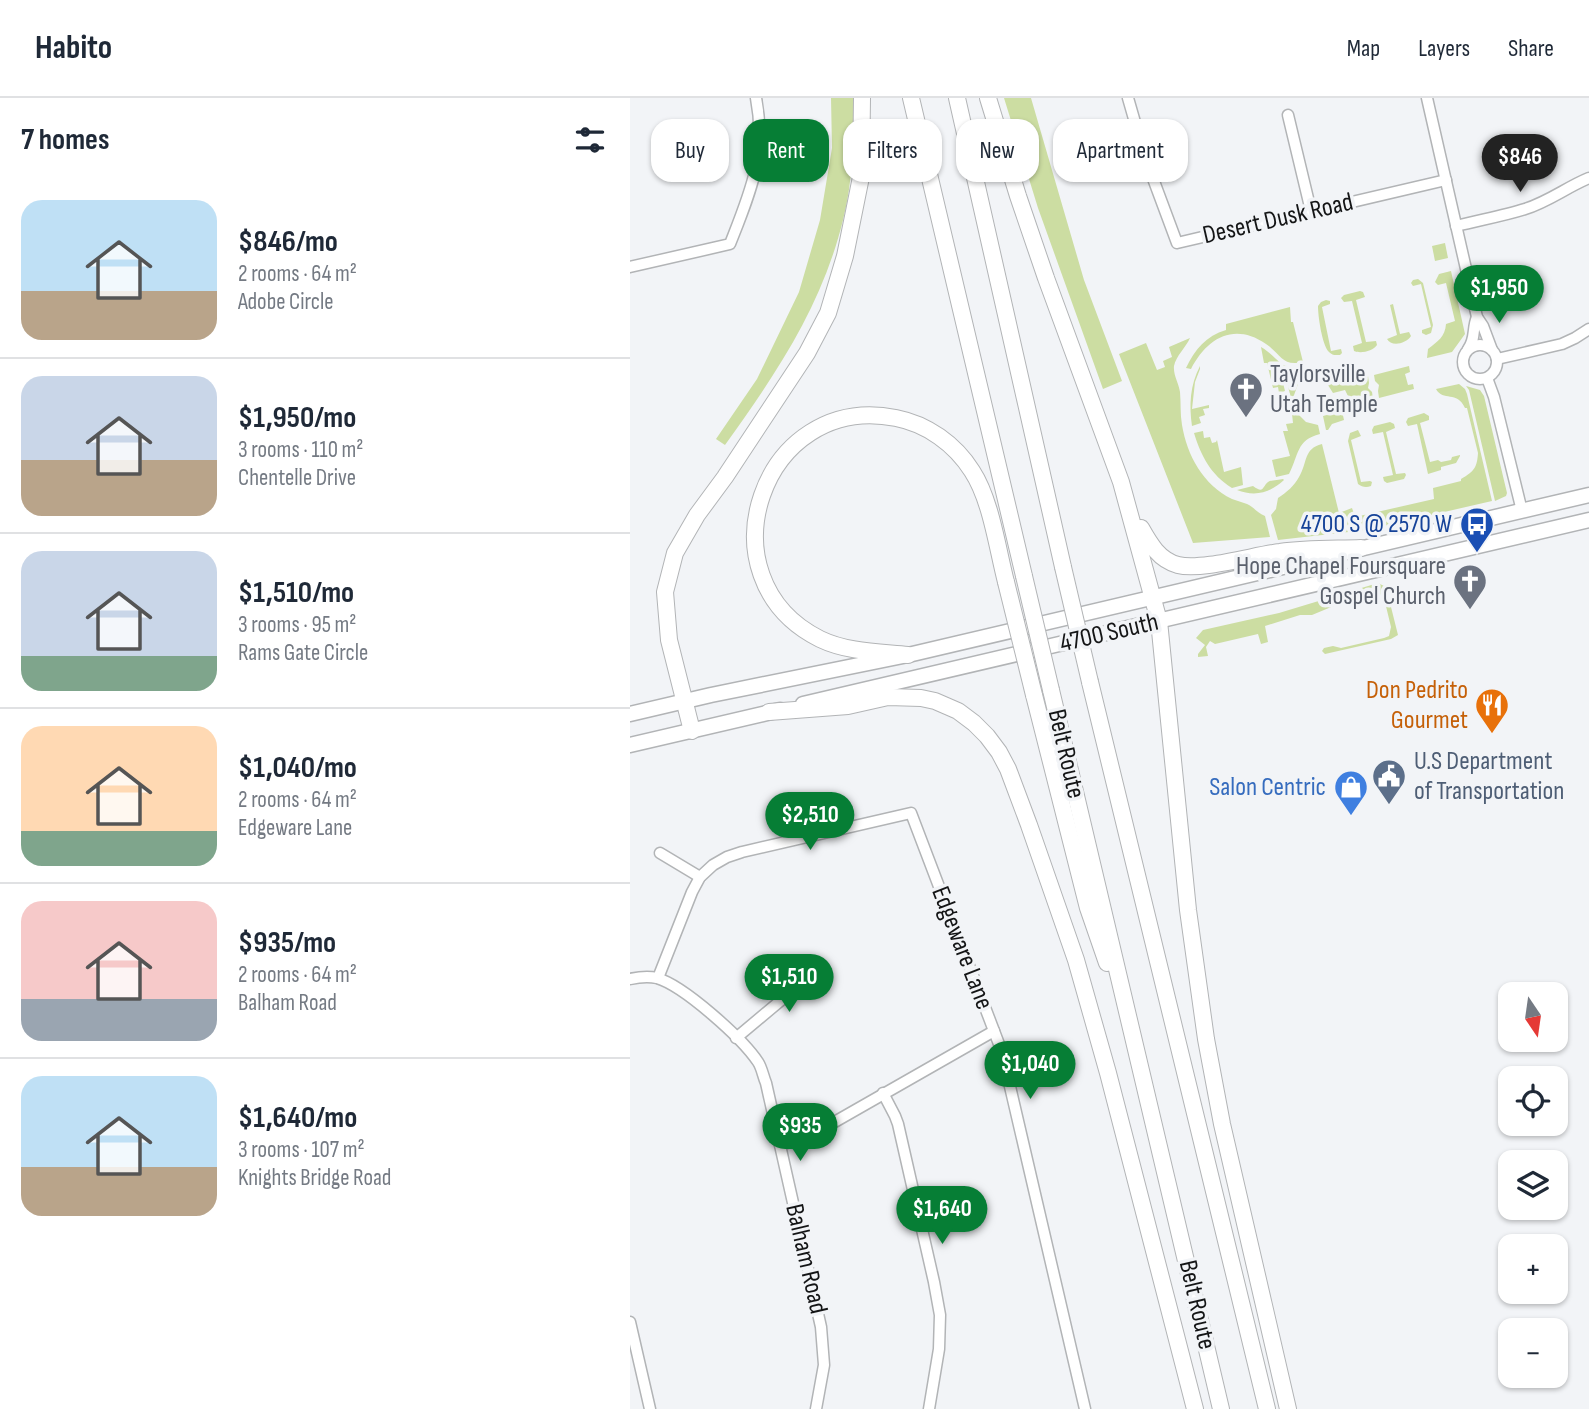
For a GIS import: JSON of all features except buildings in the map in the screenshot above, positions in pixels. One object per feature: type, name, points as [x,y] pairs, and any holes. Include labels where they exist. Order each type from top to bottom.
[{"type":"highway","points":[[692,731],[669,640],[665,592],[675,552],[697,514],[725,477],[807,354],[828,313],[845,256],[861,177],[862,98]]},
{"type":"highway","name":"Belt Route","points":[[911,98],[1222,1409]]},
{"type":"highway","name":"Belt Route","points":[[957,98],[1090,682],[1267,1409]]},
{"type":"highway","points":[[988,98],[1014,186],[1046,278],[1121,482],[1151,545],[1164,559],[1177,565],[1193,566],[1298,550],[1361,548]]},
{"type":"highway","points":[[908,655],[852,649],[832,644],[808,632],[790,618],[778,603],[767,586],[758,560],[755,522],[765,485],[786,453],[800,440],[834,422],[872,415],[918,425],[935,434],[960,455],[981,486],[1088,908],[1106,962],[1127,1010]]},
{"type":"highway","points":[[1121,482],[1159,621],[1188,910],[1206,1039],[1222,1124],[1288,1409]]},
{"type":"highway","points":[[769,712],[848,706],[888,697],[920,698],[958,711],[974,723],[999,752],[1038,850],[1076,960],[1195,1409]]},
{"type":"main road","name":"4700 South","points":[[630,714],[908,655],[1589,495]]},
{"type":"main road","name":"4700 South","points":[[630,745],[1589,520]]},
{"type":"street","points":[[630,267],[730,244],[747,202],[759,160],[760,135],[756,98]]},
{"type":"street","name":"Desert Dusk Road","points":[[1128,98],[1145,156],[1177,243],[1446,180]]},
{"type":"street","points":[[1427,98],[1477,317],[1494,354],[1494,372],[1487,378],[1474,379],[1465,370],[1462,362],[1474,339],[1477,317]]},
{"type":"street","points":[[1289,115],[1311,211]]},
{"type":"street","points":[[1456,226],[1526,209],[1589,178]]},
{"type":"street","points":[[1494,354],[1562,344],[1589,329]]},
{"type":"street","points":[[1468,349],[1478,345],[1488,347],[1494,354]]},
{"type":"street","points":[[1487,378],[1522,511]]},
{"type":"street","name":"Edgeware Lane","points":[[658,978],[692,892],[700,877],[713,865],[742,852],[911,813],[1007,1069],[1085,1409]]},
{"type":"street","points":[[660,853],[700,877]]},
{"type":"street","points":[[736,1038],[821,966]]},
{"type":"street","points":[[630,979],[646,976],[658,978]]},
{"type":"street","name":"Balham Road","points":[[658,978],[689,995],[736,1038],[760,1066],[821,1327],[824,1365],[816,1409]]},
{"type":"street","points":[[780,1145],[810,1136],[994,1031]]},
{"type":"street","points":[[883,1093],[898,1124],[937,1298],[940,1332],[929,1409]]},
{"type":"street","points":[[630,1322],[650,1409]]},
{"type":"green space","points":[[831,98],[854,98],[854,119],[843,119],[843,182],[850,182],[849,190],[843,220],[823,281],[779,365],[725,445],[716,439],[757,379],[799,292],[820,220],[826,182],[829,182],[832,148]]},
{"type":"green space","points":[[1004,98],[1031,98],[1037,119],[1010,119]]},
{"type":"green space","points":[[1039,125],[1053,182],[1055,182],[1084,280],[1122,381],[1103,389],[1030,182],[1039,182]]},
{"type":"green space","points":[[1445,243],[1448,258],[1435,261],[1432,246]]},
{"type":"green space","points":[[1451,271],[1465,334],[1452,352],[1427,358],[1428,349],[1443,336],[1446,324],[1455,321],[1446,283],[1438,285],[1435,282],[1439,274]]},
{"type":"green space","points":[[1418,279],[1423,283],[1433,325],[1431,333],[1426,335],[1422,330],[1431,327],[1421,284],[1413,286],[1411,283]]},
{"type":"green space","points":[[1360,291],[1365,297],[1356,300],[1366,342],[1376,341],[1377,345],[1360,352],[1354,351],[1353,346],[1362,343],[1352,301],[1344,302],[1341,298]]},
{"type":"green space","points":[[1326,300],[1330,301],[1330,304],[1322,307],[1331,351],[1341,349],[1340,355],[1329,352],[1322,337],[1318,306]]},
{"type":"green space","points":[[1393,304],[1400,334],[1409,332],[1411,336],[1399,344],[1387,339],[1397,335],[1390,305]]},
{"type":"green space","points":[[1290,307],[1291,322],[1303,362],[1290,363],[1254,337],[1232,334],[1213,342],[1191,369],[1186,368],[1202,344],[1226,330],[1226,324]]},
{"type":"green space","points":[[1190,338],[1174,369],[1180,392],[1184,436],[1192,458],[1213,486],[1265,516],[1270,537],[1193,543],[1119,354],[1146,343],[1157,370],[1165,367],[1163,361],[1172,357],[1169,347]]},
{"type":"green space","points":[[1261,347],[1284,365],[1305,368],[1307,377],[1298,384],[1293,398],[1291,399],[1288,386],[1296,383],[1294,373],[1281,375],[1285,391],[1279,393],[1278,387],[1273,388]]},
{"type":"green space","points":[[1200,366],[1192,409],[1209,405],[1209,408],[1203,409],[1205,415],[1199,417],[1201,423],[1192,426],[1191,395],[1194,380]]},
{"type":"green space","points":[[1409,366],[1410,372],[1405,374],[1408,385],[1413,384],[1414,389],[1379,398],[1379,385],[1374,375]]},
{"type":"green space","points":[[1314,369],[1319,372],[1332,371],[1335,380],[1315,384],[1312,371]]},
{"type":"green space","points":[[1368,376],[1368,388],[1373,399],[1334,408],[1335,399],[1348,396],[1345,390],[1333,393],[1328,385]]},
{"type":"green space","points":[[1459,384],[1467,394],[1492,501],[1366,530],[1278,540],[1271,515],[1276,509],[1278,498],[1297,480],[1312,449],[1322,444],[1339,513],[1352,508],[1355,517],[1434,499],[1433,488],[1461,481],[1474,468],[1478,453],[1467,408],[1458,399],[1442,395],[1436,389]]},
{"type":"green space","points":[[1466,386],[1480,390],[1484,396],[1507,493],[1495,501],[1469,390]]},
{"type":"green space","points":[[1342,411],[1344,420],[1332,424],[1326,430],[1323,416]]},
{"type":"green space","points":[[1297,413],[1306,422],[1318,425],[1320,434],[1302,444],[1289,474],[1276,477],[1272,460],[1290,456],[1283,431],[1288,431],[1286,424],[1293,423],[1292,414]]},
{"type":"green space","points":[[1424,413],[1429,416],[1429,420],[1420,423],[1430,462],[1451,460],[1452,457],[1460,455],[1456,463],[1428,474],[1417,424],[1408,426],[1406,422],[1408,418]]},
{"type":"green space","points":[[1390,422],[1395,428],[1386,432],[1396,474],[1406,475],[1404,479],[1387,483],[1383,477],[1393,475],[1383,432],[1373,434],[1372,430],[1374,426]]},
{"type":"green space","points":[[1358,430],[1361,436],[1351,440],[1361,482],[1372,482],[1371,486],[1367,487],[1358,484],[1348,441],[1350,433]]},
{"type":"green space","points":[[1203,431],[1204,438],[1210,437],[1212,443],[1217,440],[1224,472],[1241,467],[1243,485],[1232,488],[1213,471],[1194,433]]},
{"type":"green space","points":[[1283,479],[1273,488],[1262,492],[1237,490],[1253,486],[1261,490],[1269,481]]},
{"type":"green space","points":[[1378,583],[1386,587],[1398,635],[1391,639],[1325,654],[1322,651],[1324,648],[1341,648],[1389,636],[1391,627],[1384,598],[1377,593],[1312,615],[1300,615],[1265,626],[1268,642],[1261,644],[1258,634],[1215,644],[1210,641],[1206,647],[1208,656],[1198,657],[1205,645],[1196,638],[1203,630],[1279,613]]},
{"type":"place","name":"Taylorsville Utah Temple","points":[[1246,419]]},
{"type":"place","name":"4700 S @ 2570 W","points":[[1477,554]]},
{"type":"place","name":"Hope Chapel Foursquare Gospel Church","points":[[1470,611]]},
{"type":"place","name":"Don Pedrito Gourmet","points":[[1492,735]]},
{"type":"place","name":"U.S Department of Transportation","points":[[1389,806]]},
{"type":"place","name":"Salon Centric","points":[[1351,817]]}]
